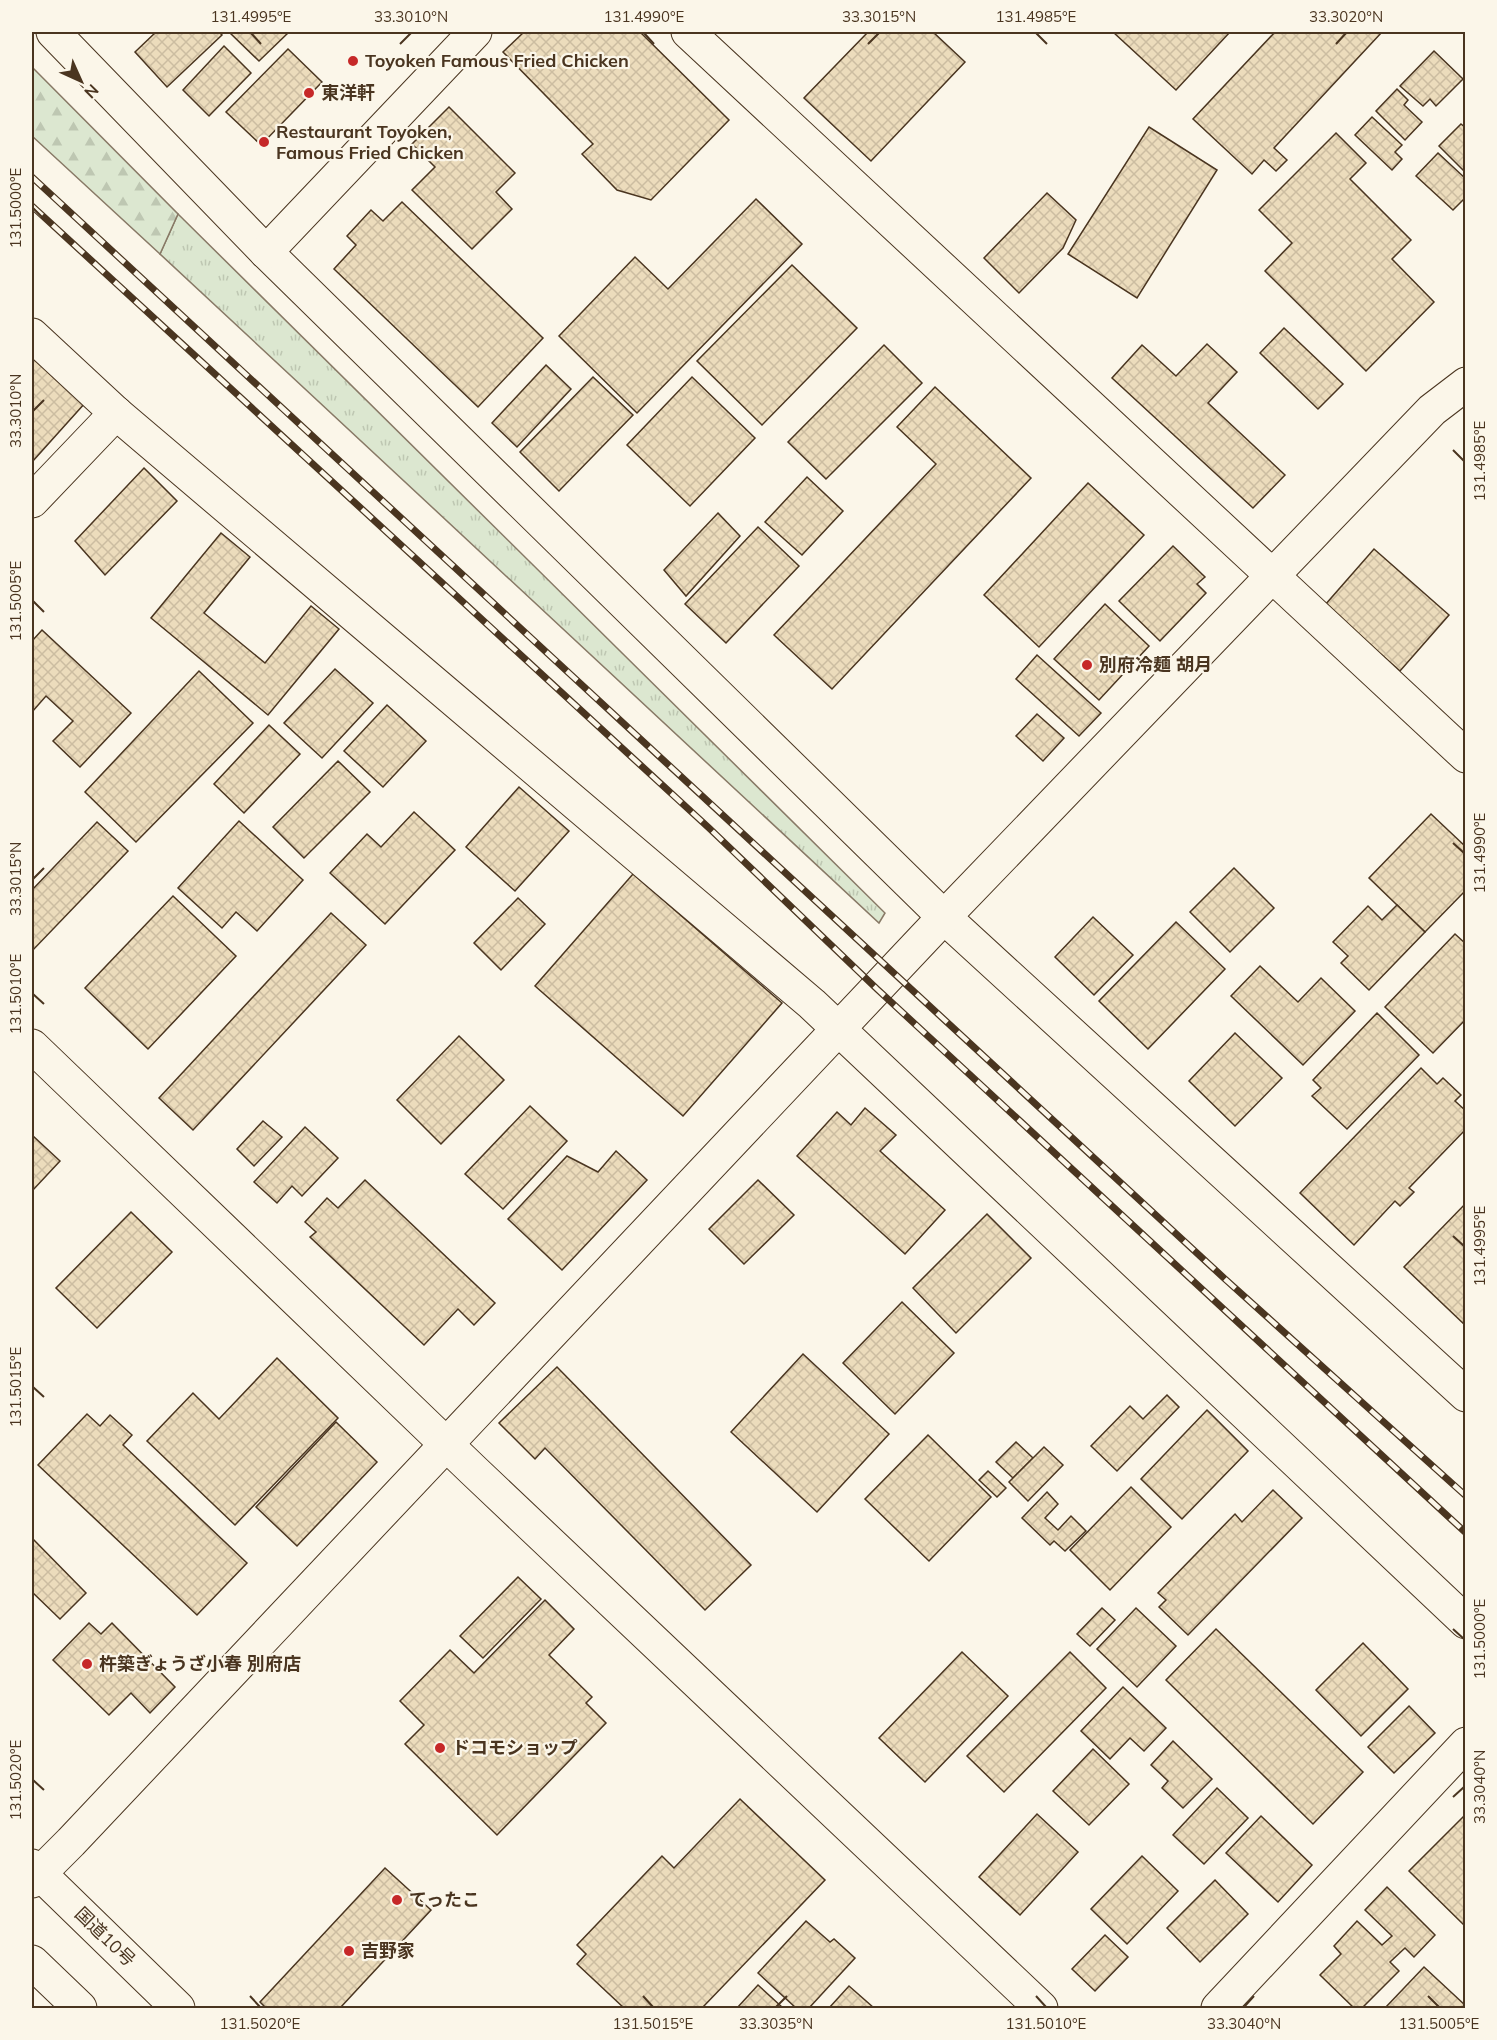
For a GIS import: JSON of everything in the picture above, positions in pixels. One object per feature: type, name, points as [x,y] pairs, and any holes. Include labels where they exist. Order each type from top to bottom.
[{"type":"main road","points":[[53,32],[266,252],[944,917],[1466,1395]]},
{"type":"main road","points":[[266,252],[475,32]]},
{"type":"main road","points":[[688,32],[1466,756]]},
{"type":"main road","points":[[32,336],[116,413],[839,1029],[1466,1622]]},
{"type":"main road","points":[[34,1874],[446,1444],[944,917],[1432,410],[1466,384]]},
{"type":"main road","points":[[32,501],[116,413]]},
{"type":"main road","points":[[32,1046],[446,1444],[1041,2008]]},
{"type":"main road","points":[[1218,2008],[1466,1744]]},
{"type":"main road","name":"国道10号","points":[[34,1874],[178,2008]]},
{"type":"main road","points":[[32,1962],[80,2008]]},
{"type":"green space","points":[[32,67],[178,214],[160,254],[32,136]]},
{"type":"green space","points":[[178,214],[885,913],[879,923],[160,254]]},
{"type":"building","points":[[156,32],[219,32],[222,35],[167,87],[135,52]]},
{"type":"building","points":[[229,32],[289,32],[259,61]]},
{"type":"building","points":[[524,32],[640,32],[729,120],[651,200],[617,190],[582,154],[593,144],[503,52]]},
{"type":"building","points":[[868,32],[933,32],[965,62],[871,161],[804,98]]},
{"type":"building","points":[[1113,32],[1230,32],[1176,90]]},
{"type":"building","points":[[1275,32],[1382,32],[1274,148],[1287,160],[1276,171],[1264,160],[1252,174],[1193,119]]},
{"type":"building","points":[[224,46],[251,73],[209,116],[183,90]]},
{"type":"building","points":[[288,49],[322,82],[261,145],[226,112]]},
{"type":"building","points":[[1434,51],[1463,79],[1436,106],[1430,99],[1423,106],[1400,86]]},
{"type":"building","points":[[1397,89],[1408,100],[1404,105],[1422,122],[1405,140],[1376,111]]},
{"type":"building","points":[[449,107],[515,173],[496,192],[512,209],[472,249],[412,190],[435,167],[412,144]]},
{"type":"building","points":[[1372,117],[1402,145],[1395,152],[1402,159],[1392,170],[1355,135]]},
{"type":"building","points":[[1461,124],[1466,128],[1466,173],[1439,146]]},
{"type":"building","points":[[1149,127],[1217,170],[1137,298],[1068,254]]},
{"type":"building","points":[[1336,133],[1366,163],[1350,179],[1411,240],[1392,259],[1434,302],[1366,371],[1265,271],[1292,243],[1259,210]]},
{"type":"building","points":[[1438,153],[1466,179],[1466,197],[1453,210],[1416,176]]},
{"type":"building","points":[[1047,193],[1076,220],[1063,248],[1019,293],[984,258]]},
{"type":"building","points":[[756,199],[802,244],[637,413],[559,336],[635,257],[668,289]]},
{"type":"building","points":[[402,202],[543,338],[478,407],[334,269],[356,245],[347,236],[371,210],[383,221]]},
{"type":"building","points":[[792,265],[857,328],[762,425],[697,361]]},
{"type":"building","points":[[1284,328],[1343,384],[1318,409],[1260,353]]},
{"type":"building","points":[[1207,344],[1237,372],[1208,403],[1285,475],[1253,508],[1112,378],[1142,345],[1176,376]]},
{"type":"building","points":[[884,345],[922,383],[826,479],[788,442]]},
{"type":"building","points":[[32,353],[85,403],[32,462]]},
{"type":"building","points":[[546,365],[571,389],[517,447],[492,423]]},
{"type":"building","points":[[593,377],[633,415],[559,491],[520,452]]},
{"type":"building","points":[[692,377],[755,438],[690,506],[627,445]]},
{"type":"building","points":[[935,387],[1031,478],[832,689],[774,635],[936,464],[897,427]]},
{"type":"building","points":[[144,468],[177,501],[105,575],[75,541]]},
{"type":"building","points":[[807,477],[843,511],[802,555],[765,522]]},
{"type":"building","points":[[1088,483],[1144,535],[1039,647],[984,595]]},
{"type":"building","points":[[718,513],[740,536],[686,596],[664,570]]},
{"type":"building","points":[[758,527],[799,566],[726,643],[685,604]]},
{"type":"building","points":[[221,533],[250,557],[204,613],[265,663],[311,606],[339,629],[268,715],[151,618]]},
{"type":"building","points":[[1173,546],[1205,577],[1197,584],[1206,593],[1160,641],[1119,601]]},
{"type":"building","points":[[1374,549],[1449,615],[1400,671],[1325,605]]},
{"type":"building","points":[[1105,604],[1149,646],[1099,700],[1054,659]]},
{"type":"building","points":[[42,630],[131,713],[80,767],[53,741],[73,721],[46,696],[32,712],[32,641]]},
{"type":"building","points":[[1037,655],[1101,713],[1079,736],[1016,679]]},
{"type":"building","points":[[335,669],[373,703],[322,758],[284,723]]},
{"type":"building","points":[[199,671],[253,723],[136,842],[85,792]]},
{"type":"building","points":[[387,705],[426,741],[383,787],[344,751]]},
{"type":"building","points":[[1037,714],[1064,738],[1043,761],[1016,736]]},
{"type":"building","points":[[269,725],[300,754],[244,813],[214,784]]},
{"type":"building","points":[[338,761],[370,792],[304,858],[273,827]]},
{"type":"building","points":[[519,787],[569,831],[515,891],[466,847]]},
{"type":"building","points":[[414,812],[455,850],[385,924],[330,873],[367,834],[381,847]]},
{"type":"building","points":[[1431,814],[1466,847],[1466,890],[1425,932],[1369,878]]},
{"type":"building","points":[[239,821],[303,880],[257,931],[236,912],[222,928],[178,888]]},
{"type":"building","points":[[97,822],[128,851],[32,951],[32,890]]},
{"type":"building","points":[[1234,868],[1274,908],[1230,952],[1190,912]]},
{"type":"building","points":[[633,874],[782,1003],[683,1116],[535,986]]},
{"type":"building","points":[[173,896],[236,956],[148,1049],[85,988]]},
{"type":"building","points":[[518,898],[545,924],[501,970],[474,943]]},
{"type":"building","points":[[1397,905],[1425,932],[1369,990],[1341,963],[1348,956],[1333,942],[1368,906],[1382,920]]},
{"type":"building","points":[[331,913],[366,945],[193,1130],[159,1098]]},
{"type":"building","points":[[1093,917],[1133,955],[1094,995],[1055,957]]},
{"type":"building","points":[[1176,922],[1225,969],[1148,1049],[1099,1001]]},
{"type":"building","points":[[1455,934],[1466,944],[1466,1019],[1433,1053],[1385,1007]]},
{"type":"building","points":[[1260,966],[1298,1002],[1321,978],[1355,1011],[1303,1065],[1231,996]]},
{"type":"building","points":[[1377,1013],[1419,1055],[1347,1129],[1312,1096],[1321,1088],[1313,1080]]},
{"type":"building","points":[[1235,1033],[1282,1078],[1235,1126],[1189,1081]]},
{"type":"building","points":[[459,1036],[504,1080],[441,1144],[397,1100]]},
{"type":"building","points":[[1421,1068],[1437,1084],[1443,1078],[1461,1095],[1455,1101],[1466,1111],[1466,1129],[1409,1188],[1414,1192],[1400,1206],[1395,1201],[1354,1245],[1300,1193]]},
{"type":"building","points":[[530,1106],[567,1141],[503,1209],[465,1174]]},
{"type":"building","points":[[865,1108],[896,1135],[880,1151],[945,1210],[905,1254],[797,1156],[837,1112],[851,1125]]},
{"type":"building","points":[[263,1121],[282,1137],[254,1166],[237,1149]]},
{"type":"building","points":[[305,1127],[338,1158],[302,1196],[292,1186],[277,1203],[254,1182]]},
{"type":"building","points":[[32,1135],[60,1161],[33,1190],[32,1189]]},
{"type":"building","points":[[616,1151],[647,1180],[562,1270],[508,1219],[567,1156],[598,1172]]},
{"type":"building","points":[[365,1180],[495,1303],[474,1325],[458,1309],[424,1345],[310,1237],[316,1232],[305,1222],[327,1198],[338,1208]]},
{"type":"building","points":[[758,1180],[794,1215],[744,1264],[709,1229]]},
{"type":"building","points":[[1466,1203],[1466,1326],[1404,1267]]},
{"type":"building","points":[[131,1212],[172,1252],[97,1328],[56,1288]]},
{"type":"building","points":[[987,1214],[1031,1258],[956,1333],[913,1288]]},
{"type":"building","points":[[902,1302],[954,1353],[895,1414],[843,1363]]},
{"type":"building","points":[[803,1354],[889,1434],[817,1512],[731,1432]]},
{"type":"building","points":[[277,1358],[338,1418],[235,1525],[147,1441],[193,1393],[219,1419]]},
{"type":"building","points":[[557,1367],[751,1565],[705,1610],[545,1448],[535,1459],[499,1423]]},
{"type":"building","points":[[1167,1395],[1179,1407],[1117,1471],[1091,1446],[1130,1406],[1143,1419]]},
{"type":"building","points":[[1207,1410],[1248,1451],[1182,1519],[1141,1479]]},
{"type":"building","points":[[87,1414],[100,1426],[110,1415],[132,1435],[123,1445],[247,1563],[197,1615],[38,1465]]},
{"type":"building","points":[[336,1422],[377,1462],[297,1546],[256,1507]]},
{"type":"building","points":[[928,1435],[991,1497],[929,1561],[865,1499]]},
{"type":"building","points":[[1016,1442],[1033,1458],[1013,1478],[996,1462]]},
{"type":"building","points":[[1044,1447],[1063,1465],[1028,1501],[1009,1482]]},
{"type":"building","points":[[988,1471],[1006,1488],[997,1497],[979,1480]]},
{"type":"building","points":[[1131,1487],[1171,1527],[1110,1590],[1070,1550]]},
{"type":"building","points":[[1273,1490],[1302,1518],[1188,1635],[1159,1607],[1166,1600],[1158,1593],[1235,1514],[1242,1522]]},
{"type":"building","points":[[1047,1492],[1058,1504],[1045,1518],[1058,1530],[1071,1516],[1086,1531],[1065,1551],[1054,1541],[1050,1545],[1022,1518]]},
{"type":"building","points":[[32,1538],[86,1593],[60,1619],[32,1592]]},
{"type":"building","points":[[518,1577],[541,1599],[483,1658],[460,1636]]},
{"type":"building","points":[[545,1600],[574,1629],[549,1655],[592,1697],[586,1703],[606,1723],[497,1835],[405,1744],[424,1725],[400,1701],[450,1650],[474,1673]]},
{"type":"building","points":[[1102,1608],[1115,1620],[1090,1646],[1077,1634]]},
{"type":"building","points":[[1136,1608],[1176,1646],[1137,1687],[1097,1649]]},
{"type":"building","points":[[89,1623],[101,1634],[112,1623],[175,1687],[150,1713],[131,1693],[109,1715],[53,1660]]},
{"type":"building","points":[[1216,1629],[1363,1772],[1313,1824],[1166,1680]]},
{"type":"building","points":[[1363,1643],[1408,1689],[1361,1736],[1316,1690]]},
{"type":"building","points":[[962,1652],[1008,1696],[925,1782],[879,1738]]},
{"type":"building","points":[[1070,1652],[1106,1688],[1004,1792],[967,1756]]},
{"type":"building","points":[[1123,1687],[1166,1728],[1144,1751],[1130,1738],[1110,1759],[1081,1731]]},
{"type":"building","points":[[1409,1706],[1435,1733],[1394,1773],[1368,1747]]},
{"type":"building","points":[[1173,1741],[1212,1779],[1183,1808],[1162,1788],[1168,1781],[1151,1765]]},
{"type":"building","points":[[1093,1749],[1129,1784],[1089,1825],[1053,1791]]},
{"type":"building","points":[[1217,1788],[1248,1818],[1204,1864],[1173,1835]]},
{"type":"building","points":[[740,1799],[825,1880],[702,2008],[624,2008],[577,1964],[586,1954],[577,1945],[662,1856],[674,1868]]},
{"type":"building","points":[[1037,1814],[1078,1852],[1020,1915],[979,1877]]},
{"type":"building","points":[[1466,1814],[1466,1927],[1409,1871]]},
{"type":"building","points":[[1261,1816],[1312,1865],[1278,1902],[1226,1853]]},
{"type":"building","points":[[1142,1856],[1178,1891],[1127,1944],[1091,1909]]},
{"type":"building","points":[[385,1868],[431,1910],[340,2008],[266,2008],[260,2002]]},
{"type":"building","points":[[1215,1880],[1248,1914],[1200,1962],[1167,1928]]},
{"type":"building","points":[[1387,1887],[1435,1935],[1414,1957],[1405,1948],[1390,1962],[1399,1971],[1362,2008],[1354,2008],[1320,1975],[1341,1954],[1334,1946],[1357,1921],[1382,1945],[1392,1936],[1365,1910]]},
{"type":"building","points":[[806,1921],[830,1942],[834,1939],[855,1958],[809,2008],[796,2008],[758,1973]]},
{"type":"building","points":[[1105,1935],[1128,1957],[1095,1991],[1072,1969]]},
{"type":"building","points":[[1424,1967],[1466,2006],[1466,2008],[1385,2008]]},
{"type":"building","points":[[758,1985],[783,2008],[737,2008]]},
{"type":"building","points":[[849,1986],[874,2008],[829,2008]]},
{"type":"railway","points":[[32,177],[1225,1279],[1466,1496]]},
{"type":"railway","points":[[32,206],[709,828],[877,989],[1466,1533]]},
{"type":"place","name":"Toyoken Famous Fried Chicken","points":[[353,61]]},
{"type":"place","name":"東洋軒","points":[[309,93]]},
{"type":"place","name":"Restaurant Toyoken, Famous Fried Chicken","points":[[264,142]]},
{"type":"place","name":"別府冷麺 胡月","points":[[1087,665]]},
{"type":"place","name":"杵築ぎょうざ小春 別府店","points":[[87,1664]]},
{"type":"place","name":"ドコモショップ","points":[[440,1748]]},
{"type":"place","name":"てったこ","points":[[397,1900]]},
{"type":"place","name":"吉野家","points":[[349,1951]]}]
